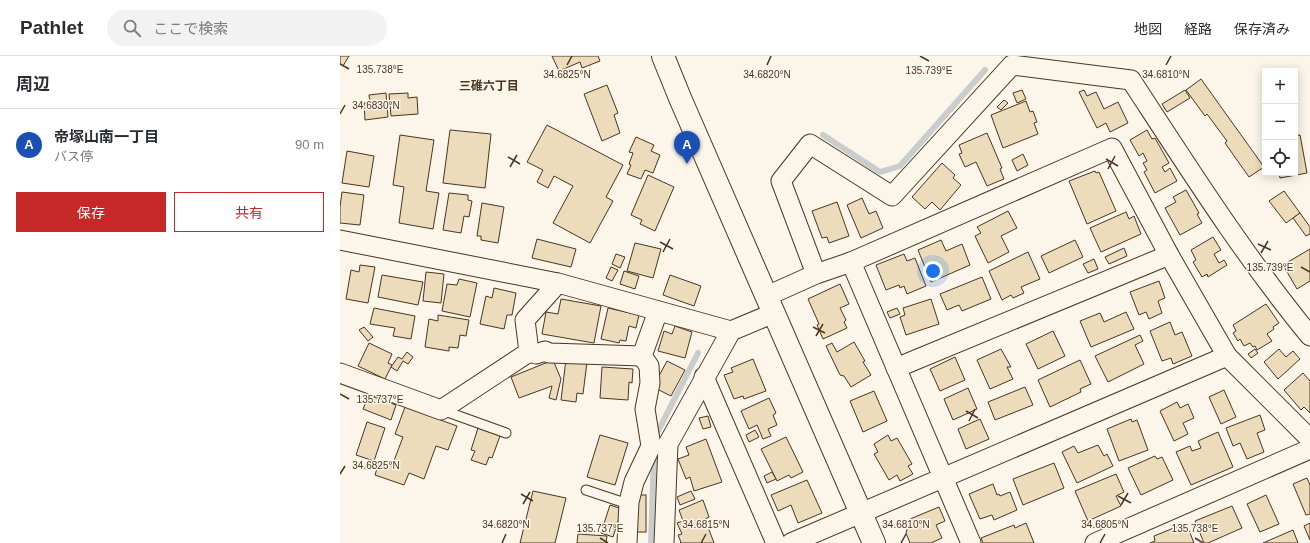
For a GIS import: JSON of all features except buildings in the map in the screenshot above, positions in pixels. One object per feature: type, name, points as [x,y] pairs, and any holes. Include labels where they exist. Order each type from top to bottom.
[{"type":"street","points":[[663,56],[874,543]]},
{"type":"street","points":[[994,86],[1002,56]]},
{"type":"street","points":[[816,274],[781,181],[810,144],[892,196],[1012,65],[1131,80],[1212,205],[1310,336]]},
{"type":"street","points":[[627,543],[629,502],[634,482],[704,376],[731,331],[816,274],[851,262],[1112,148],[1169,255],[1227,356],[1310,439]]},
{"type":"street","points":[[340,240],[558,283],[658,312],[731,331]]},
{"type":"street","points":[[896,368],[1169,255]]},
{"type":"street","points":[[851,262],[971,543]]},
{"type":"street","points":[[529,352],[525,320],[558,283]]},
{"type":"street","points":[[642,356],[658,312]]},
{"type":"street","points":[[340,373],[440,410],[529,352],[536,354],[545,351],[549,353],[642,356]]},
{"type":"street","points":[[642,356],[648,366],[650,383],[645,409],[659,446],[664,543]]},
{"type":"street","points":[[791,543],[1227,356]]},
{"type":"street","points":[[704,376],[776,543]]},
{"type":"street","points":[[1094,543],[1310,449]]},
{"type":"lane","points":[[440,410],[506,433]]},
{"type":"lane","points":[[586,490],[622,502],[629,502]]},
{"type":"waterway","points":[[823,135],[880,172],[900,166],[985,70]]},
{"type":"waterway","points":[[655,437],[698,353]]},
{"type":"waterway","points":[[651,543],[654,455]]},
{"type":"place","name":"帝塚山南一丁目","points":[[687,164]]},
{"type":"district","name":"三碓六丁目","points":[[489,86]]}]
